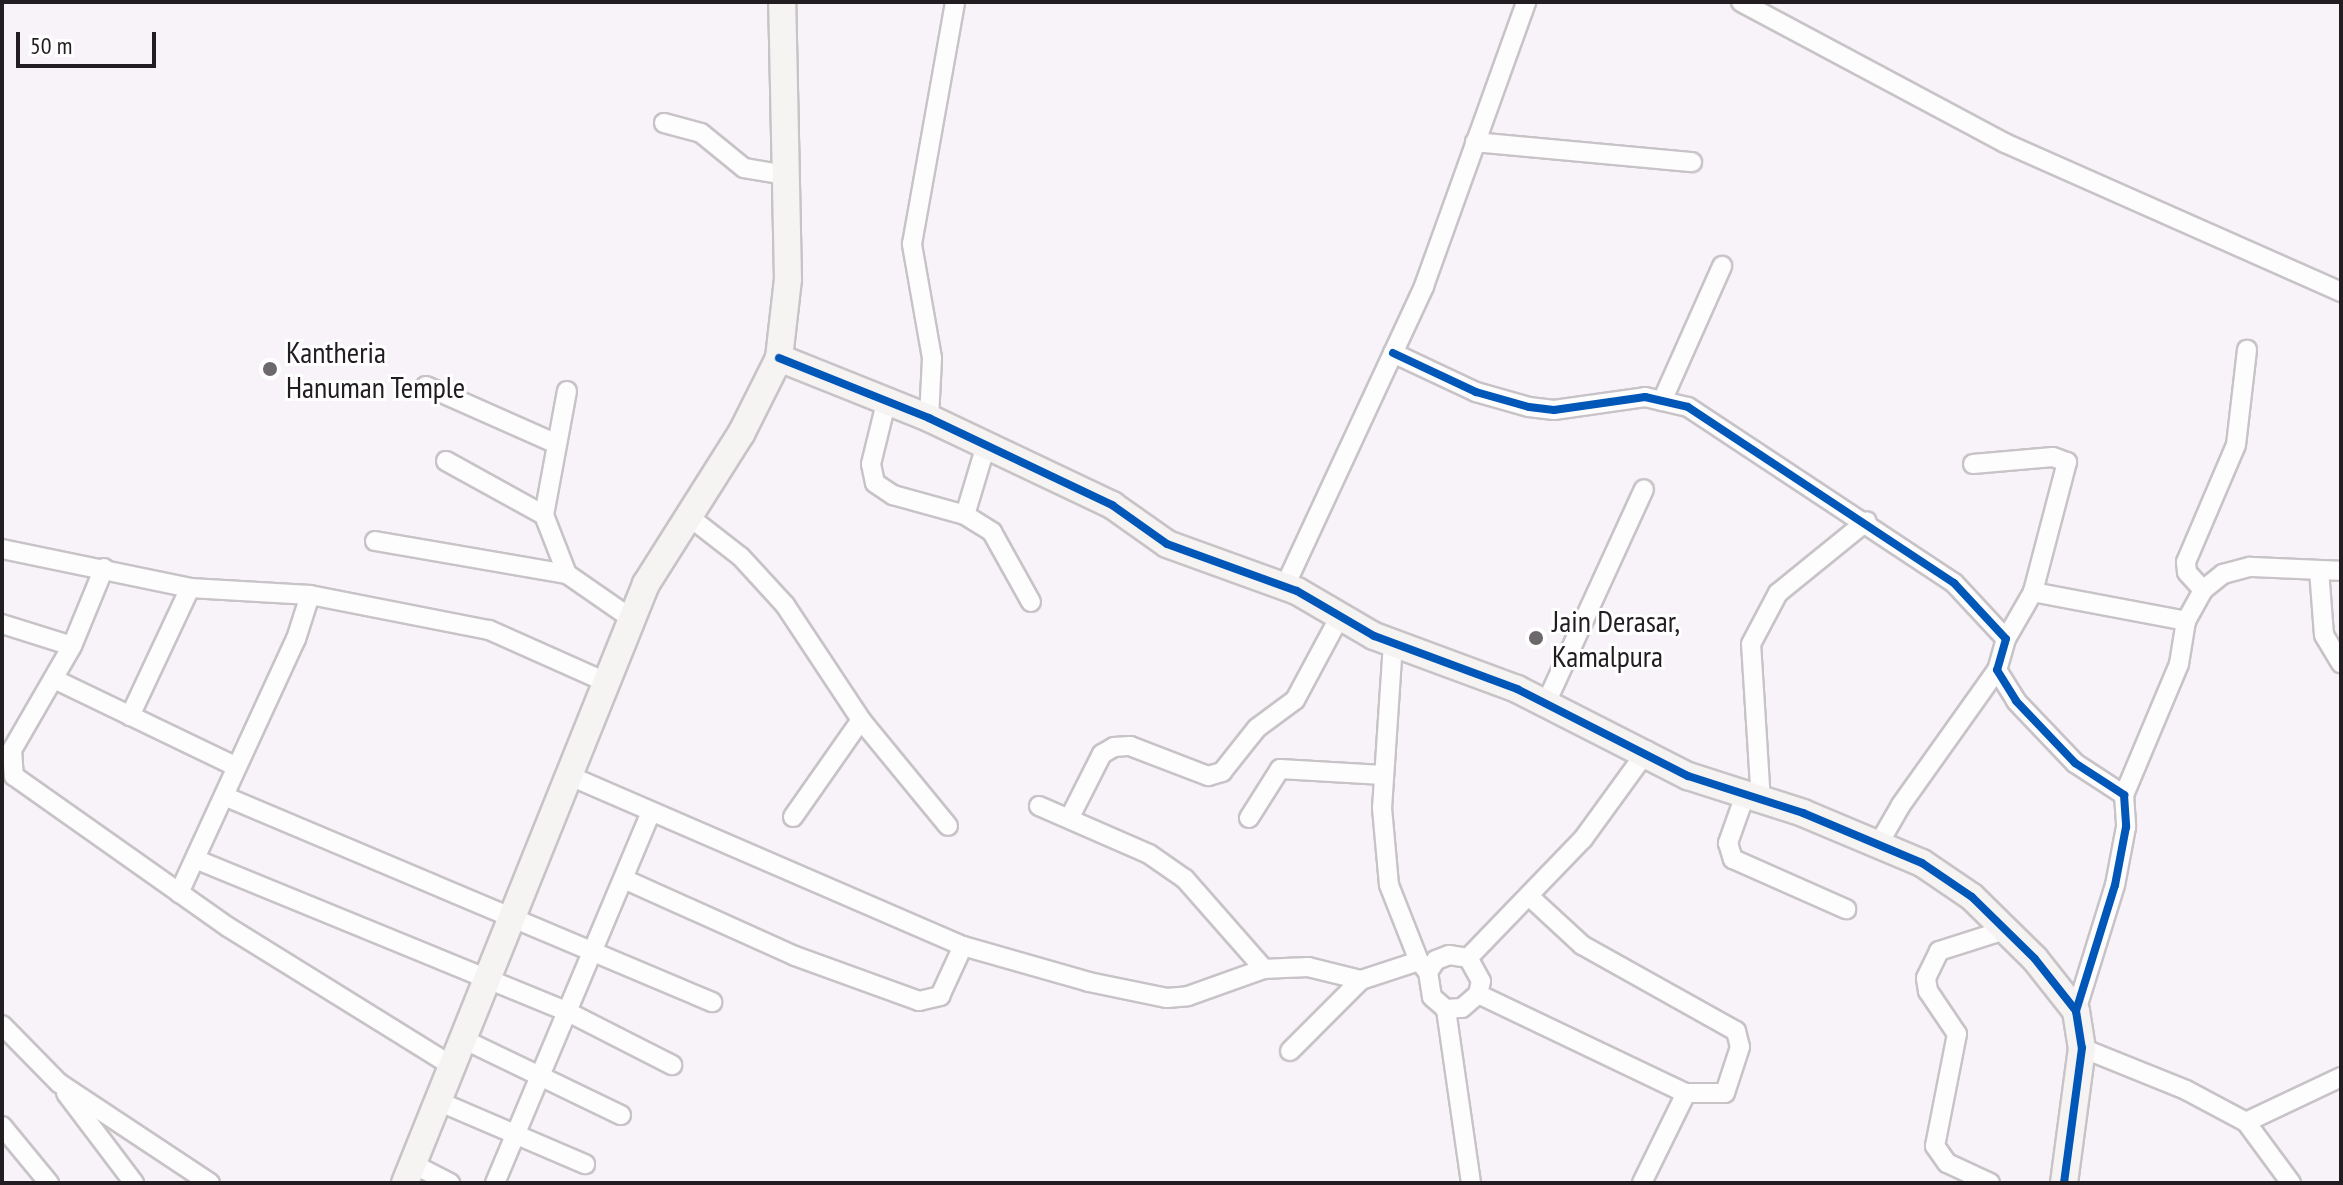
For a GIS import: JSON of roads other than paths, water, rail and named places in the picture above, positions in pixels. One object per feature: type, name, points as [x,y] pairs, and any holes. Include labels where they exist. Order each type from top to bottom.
[{"type":"street","points":[[450,1183],[409,1173],[491,979],[632,619],[687,515],[741,434],[779,358],[788,279],[782,2]]},
{"type":"street","points":[[929,418],[932,358],[912,244],[955,2]]},
{"type":"street","points":[[1285,586],[1424,286],[1526,2]]},
{"type":"street","points":[[1741,2],[2005,143],[2341,292]]},
{"type":"street","points":[[664,123],[701,133],[744,168],[786,175]]},
{"type":"street","points":[[1475,142],[1692,162]]},
{"type":"street","points":[[1662,401],[1722,266]]},
{"type":"street","points":[[2203,590],[2187,572],[2186,562],[2236,445],[2247,350]]},
{"type":"street","points":[[1393,353],[1476,392],[1529,407],[1554,410],[1645,397],[1688,407],[1867,521],[1954,583],[2006,639]]},
{"type":"street","points":[[779,358],[929,418],[1112,505],[1167,544],[1285,586],[1393,643],[1546,703],[1647,751],[1688,776],[1922,863],[1972,897],[2002,931],[2035,959],[2076,1011]]},
{"type":"street","points":[[426,386],[557,444]]},
{"type":"street","points":[[567,391],[544,515],[567,574]]},
{"type":"street","points":[[886,403],[871,464],[875,483],[893,495],[965,515],[1003,546],[1031,602]]},
{"type":"street","points":[[965,515],[986,445]]},
{"type":"street","points":[[1878,845],[1901,805],[1997,670],[2006,639],[2033,592],[2067,462],[2053,457],[1973,464]]},
{"type":"street","points":[[446,461],[544,515]]},
{"type":"street","points":[[1546,703],[1644,489]]},
{"type":"street","points":[[687,515],[741,557],[785,605],[861,720],[948,826]]},
{"type":"street","points":[[1846,909],[1733,859],[1728,843],[1752,800],[1751,644],[1778,593],[1867,521]]},
{"type":"street","points":[[375,541],[567,574],[632,619]]},
{"type":"street","points":[[2,549],[190,588],[310,595],[489,630],[606,682]]},
{"type":"street","points":[[2064,1183],[2082,1048],[2076,1011],[2115,885],[2126,827],[2124,795],[2175,676],[2186,621],[2203,590],[2223,574],[2250,567],[2341,571]]},
{"type":"street","points":[[104,568],[72,646],[12,750],[14,776],[179,893],[454,1067]]},
{"type":"street","points":[[2319,570],[2324,635],[2341,663]]},
{"type":"street","points":[[130,716],[190,588]]},
{"type":"street","points":[[2033,592],[2186,621]]},
{"type":"street","points":[[179,893],[296,639],[310,595]]},
{"type":"street","points":[[1070,817],[1102,754],[1114,747],[1130,746],[1208,776],[1222,772],[1257,728],[1295,700],[1340,616]]},
{"type":"street","points":[[2,624],[72,646]]},
{"type":"street","points":[[1393,643],[1383,775],[1389,885],[1423,966],[1432,997],[1446,1009],[1472,1183]]},
{"type":"street","points":[[1997,670],[2016,701],[2075,763],[2124,795]]},
{"type":"street","points":[[54,679],[235,766]]},
{"type":"street","points":[[793,817],[861,720]]},
{"type":"street","points":[[1468,958],[1583,839],[1647,751]]},
{"type":"street","points":[[1249,818],[1280,769],[1383,775]]},
{"type":"street","points":[[570,776],[963,946],[1167,998],[1188,996],[1264,969],[1308,967],[1361,980],[1423,966],[1449,955],[1468,958]]},
{"type":"street","points":[[224,796],[712,1002]]},
{"type":"street","points":[[1039,806],[1149,854],[1185,879],[1264,969]]},
{"type":"street","points":[[495,1183],[626,880],[651,812]]},
{"type":"street","points":[[195,859],[568,1012],[672,1065]]},
{"type":"street","points":[[626,880],[795,956],[919,1001],[940,996],[963,946]]},
{"type":"street","points":[[1478,994],[1686,1093],[1725,1093],[1740,1047],[1736,1031],[1592,951],[1530,897]]},
{"type":"street","points":[[1990,1183],[1947,1163],[1935,1146],[1957,1053],[1957,1034],[1928,991],[1926,978],[1939,951],[2002,931]]},
{"type":"street","points":[[1446,1009],[1462,1008],[1478,994],[1481,981],[1468,958]]},
{"type":"street","points":[[1290,1051],[1361,980]]},
{"type":"street","points":[[2,1025],[59,1083],[134,1183]]},
{"type":"street","points":[[465,1040],[621,1115]]},
{"type":"street","points":[[2082,1048],[2186,1090],[2246,1122],[2291,1183]]},
{"type":"street","points":[[2246,1122],[2341,1077]]},
{"type":"street","points":[[59,1083],[210,1183]]},
{"type":"street","points":[[1642,1183],[1686,1093]]},
{"type":"street","points":[[440,1102],[585,1164]]},
{"type":"street","points":[[2,1126],[49,1183]]},
{"type":"place","name":"Kantheria Hanuman Temple","points":[[270,369]]},
{"type":"place","name":"Jain Derasar, Kamalpura","points":[[1536,638]]}]
